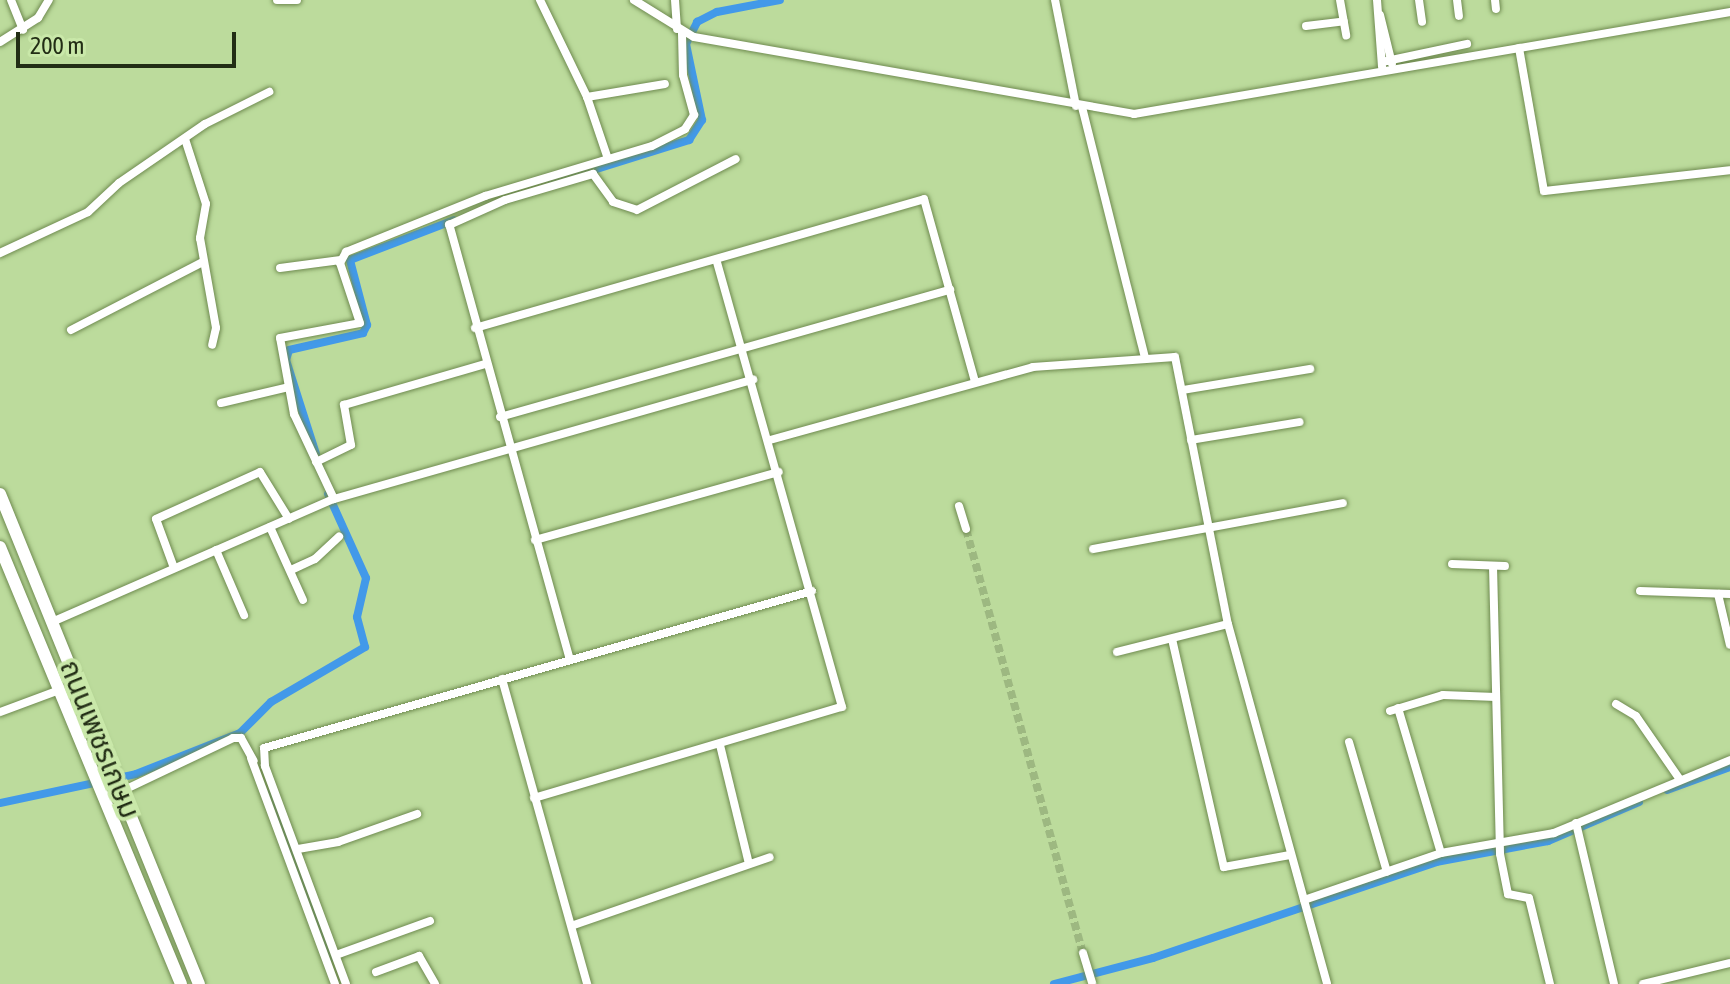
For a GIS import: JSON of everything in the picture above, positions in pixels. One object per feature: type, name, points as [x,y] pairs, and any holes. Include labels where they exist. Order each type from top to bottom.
[{"type":"main road","name":"ถนนเพชรเกษม","points":[[0,494],[199,984]]},
{"type":"main road","name":"ถนนเพชรเกษม","points":[[0,547],[181,984]]},
{"type":"street","points":[[11,0],[23,30]]},
{"type":"street","points":[[0,42],[23,30],[49,0]]},
{"type":"street","points":[[277,0],[297,0]]},
{"type":"street","points":[[540,0],[587,97],[608,159]]},
{"type":"street","points":[[634,0],[681,32],[694,37],[1079,106],[1147,113],[1730,12]]},
{"type":"street","points":[[280,268],[340,260],[358,247],[485,196],[676,135],[694,119],[682,66],[681,32],[675,0]]},
{"type":"street","points":[[1055,0],[1079,106],[1145,358]]},
{"type":"street","points":[[1340,0],[1346,35]]},
{"type":"street","points":[[1377,0],[1387,61],[1394,72]]},
{"type":"street","points":[[1419,0],[1422,22]]},
{"type":"street","points":[[1457,0],[1459,16]]},
{"type":"street","points":[[1306,26],[1344,21]]},
{"type":"street","points":[[1387,61],[1467,44]]},
{"type":"street","points":[[1519,48],[1544,191],[1730,170]]},
{"type":"street","points":[[1383,73],[1387,61]]},
{"type":"street","points":[[587,97],[665,84]]},
{"type":"street","points":[[0,253],[88,212],[223,112],[269,92]]},
{"type":"street","points":[[185,139],[206,204],[200,229],[216,328],[212,345]]},
{"type":"street","points":[[570,660],[475,328],[451,234],[453,220],[593,174],[613,202],[637,210],[736,159]]},
{"type":"street","points":[[475,328],[924,199],[975,382]]},
{"type":"street","points":[[331,500],[285,388],[280,338],[360,323],[340,260]]},
{"type":"street","points":[[534,798],[842,707],[770,440],[716,260]]},
{"type":"street","points":[[71,330],[203,262]]},
{"type":"street","points":[[500,417],[950,290]]},
{"type":"street","points":[[770,440],[1033,367],[1173,355],[1183,390],[1206,526],[1228,624],[1327,984]]},
{"type":"street","points":[[316,462],[351,445],[344,405],[485,364]]},
{"type":"street","points":[[1183,390],[1310,369]]},
{"type":"street","points":[[52,622],[331,500],[753,380]]},
{"type":"street","points":[[221,403],[285,388]]},
{"type":"street","points":[[1191,440],[1300,422]]},
{"type":"street","points":[[174,568],[156,519],[260,472],[289,519]]},
{"type":"street","points":[[535,540],[779,472]]},
{"type":"street","points":[[1093,549],[1343,503]]},
{"type":"street","points":[[959,506],[966,529]]},
{"type":"street","points":[[270,527],[303,600]]},
{"type":"street","points":[[291,570],[315,559],[339,537]]},
{"type":"street","points":[[216,550],[244,615]]},
{"type":"street","points":[[1452,564],[1505,566]]},
{"type":"street","points":[[1493,566],[1499,848],[1508,894],[1529,898],[1550,984]]},
{"type":"street","points":[[346,984],[298,849],[264,766],[262,752],[268,746],[812,591]]},
{"type":"street","points":[[1640,591],[1730,594]]},
{"type":"street","points":[[1718,594],[1730,645]]},
{"type":"street","points":[[1117,652],[1228,624]]},
{"type":"street","points":[[1172,639],[1224,867],[1290,855]]},
{"type":"street","points":[[502,679],[534,798],[574,925],[587,984]]},
{"type":"street","points":[[0,712],[59,690]]},
{"type":"street","points":[[1441,853],[1394,710],[1443,695],[1496,697]]},
{"type":"street","points":[[1616,704],[1636,716],[1679,778]]},
{"type":"street","points":[[118,783],[233,738],[241,738],[252,760],[335,984]]},
{"type":"street","points":[[1349,742],[1387,872]]},
{"type":"street","points":[[720,745],[749,864]]},
{"type":"street","points":[[252,760],[264,766]]},
{"type":"street","points":[[1305,904],[1441,853],[1499,848],[1577,827],[1679,778],[1730,760]]},
{"type":"street","points":[[298,849],[338,842],[417,814]]},
{"type":"street","points":[[1577,827],[1614,984]]},
{"type":"street","points":[[574,925],[770,857]]},
{"type":"street","points":[[336,955],[430,921]]},
{"type":"street","points":[[1083,953],[1091,980]]},
{"type":"street","points":[[376,972],[419,956],[435,984]]},
{"type":"street","points":[[1643,984],[1730,963]]},
{"type":"waterway","points":[[552,183],[689,140],[702,120],[686,44],[697,22],[717,12],[780,0]]},
{"type":"waterway","points":[[316,454],[286,360],[289,350],[363,333],[367,325],[350,260],[454,220]]},
{"type":"waterway","points":[[0,803],[136,774],[240,733],[271,702],[365,647],[357,617],[366,578],[328,494]]},
{"type":"waterway","points":[[1667,790],[1730,767]]},
{"type":"waterway","points":[[269,794],[330,958]]},
{"type":"waterway","points":[[1054,984],[1153,958],[1436,862],[1548,841],[1639,802]]},
{"type":"tunnel","points":[[966,529],[1083,953]]}]
